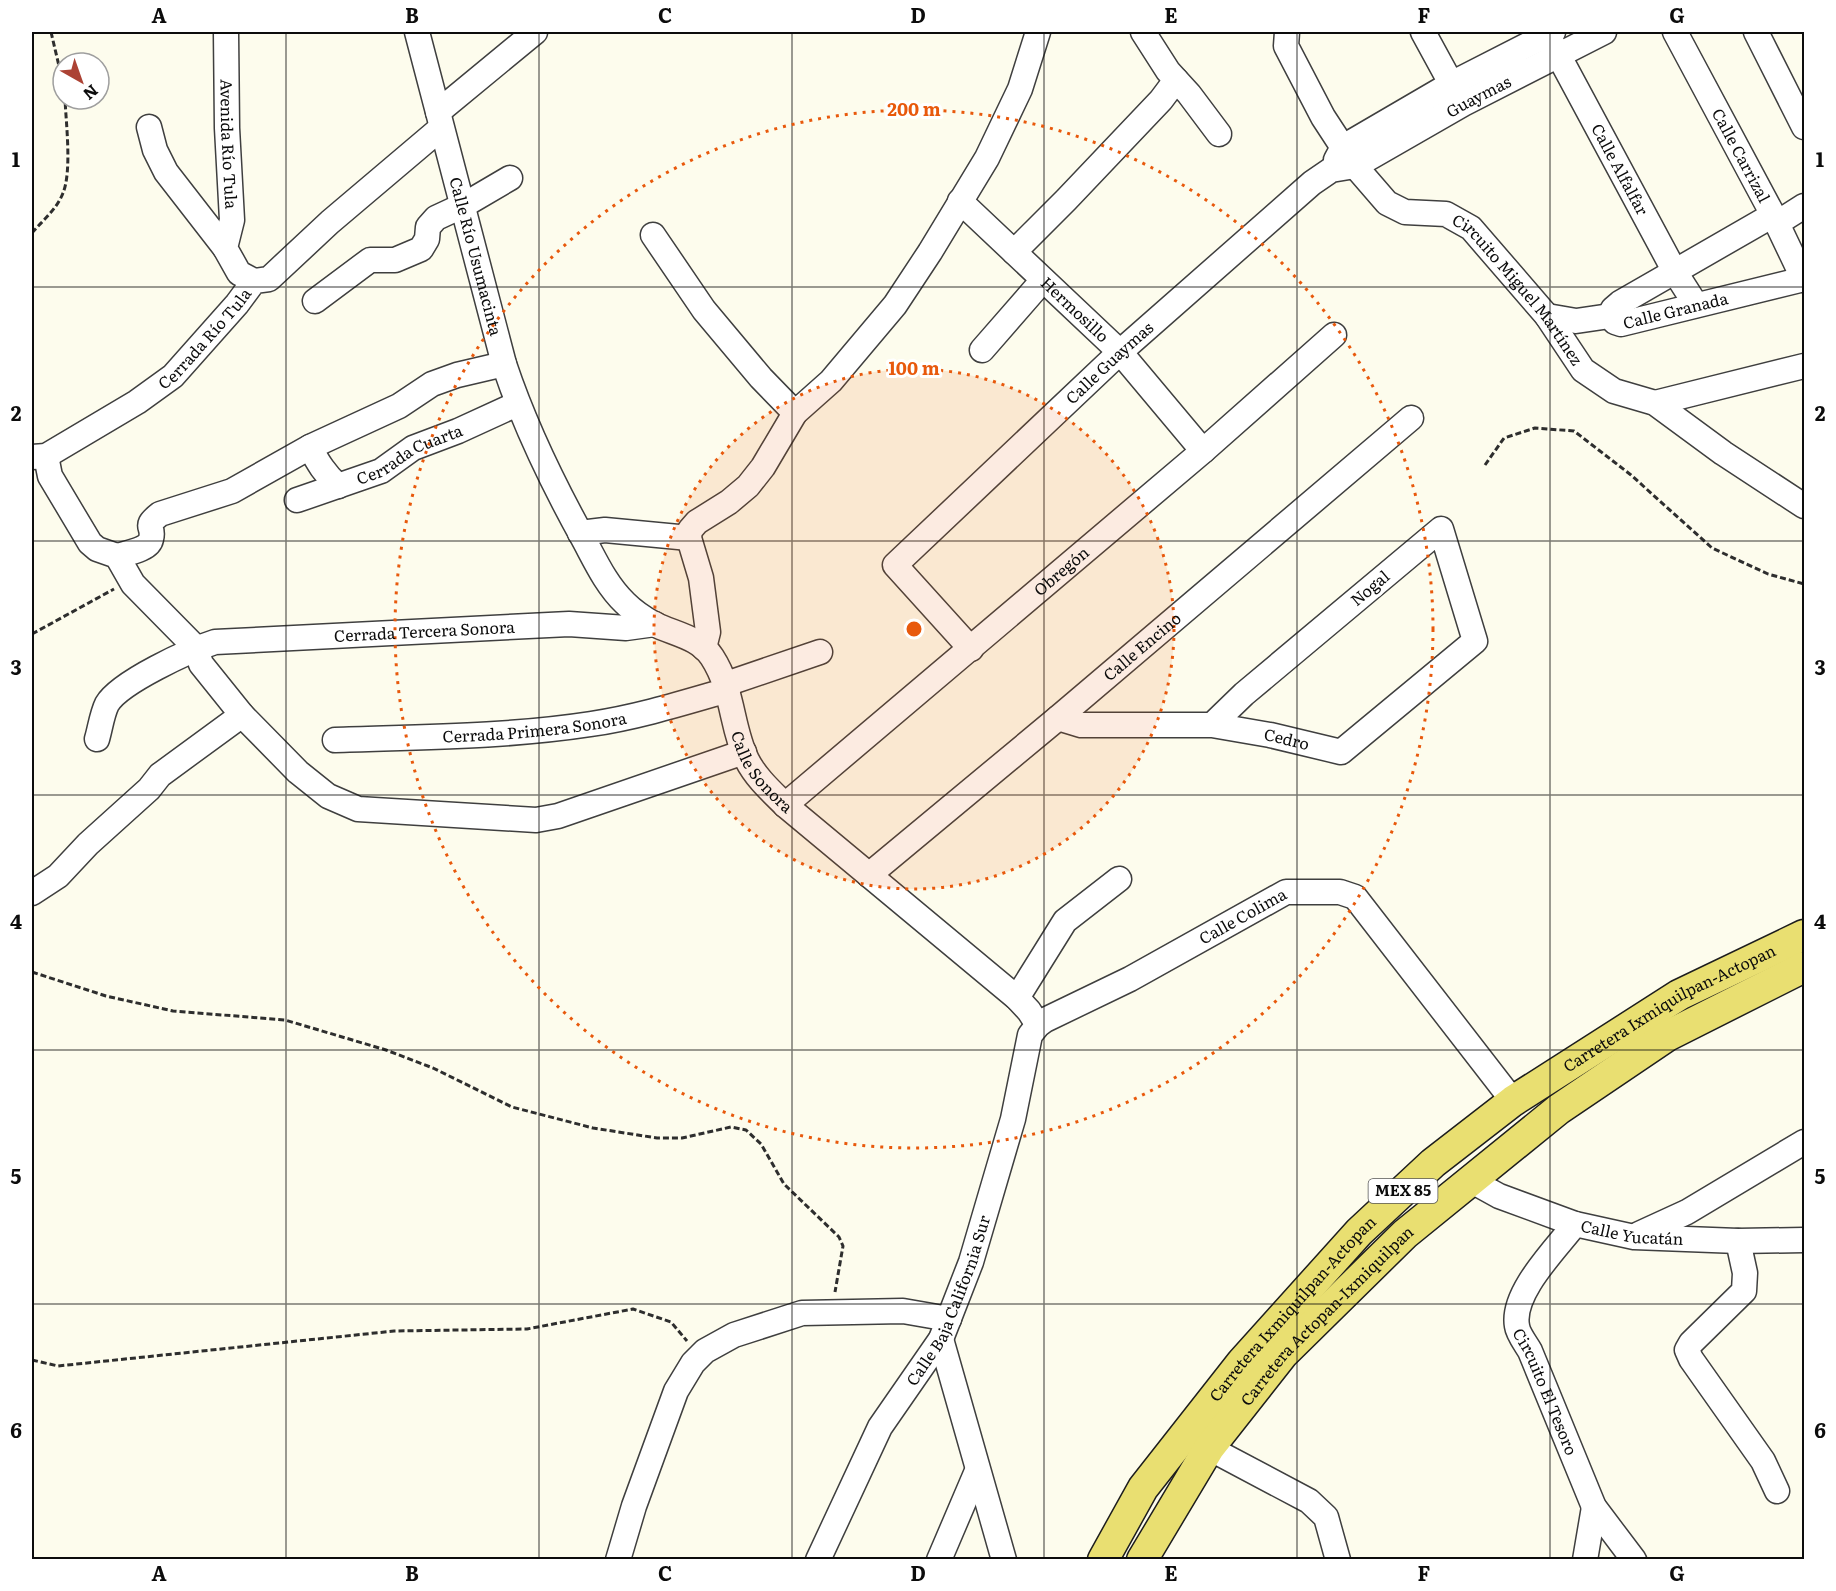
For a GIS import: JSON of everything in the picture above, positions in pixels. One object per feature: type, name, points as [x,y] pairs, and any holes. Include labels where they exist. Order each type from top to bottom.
[{"type":"main road","name":"Carretera Ixmiquilpan-Actopan","points":[[1102,1560],[1143,1488],[1242,1362],[1359,1232],[1433,1163],[1513,1101],[1679,995],[1804,935]]},
{"type":"main road","name":"Carretera Actopan-Ixmiquilpan","points":[[1142,1560],[1209,1448],[1283,1354],[1405,1234],[1559,1109],[1667,1036],[1804,967]]},
{"type":"street","name":"Avenida Río Tula","points":[[225,248],[232,220],[227,128],[226,32]]},
{"type":"street","name":"Calle Río Usumacinta","points":[[417,32],[504,364],[517,404],[551,476]]},
{"type":"street","name":"Cerrada Río Tula","points":[[39,456],[137,402],[174,376],[237,304],[254,281],[269,279],[535,32]]},
{"type":"street","points":[[704,648],[708,632],[701,578],[690,534],[697,522],[729,502],[748,486],[795,413],[831,381],[895,305],[987,159],[1020,89],[1038,32]]},
{"type":"street","points":[[1143,32],[1168,71],[1189,94],[1219,134]]},
{"type":"street","name":"Circuito Miguel Martínez","points":[[1287,32],[1286,46],[1293,63],[1323,117],[1349,156],[1388,203],[1405,212],[1446,214],[1471,228],[1547,316],[1583,370],[1614,391],[1654,403],[1723,453],[1804,506]]},
{"type":"street","points":[[1423,32],[1457,94]]},
{"type":"street","name":"Guaymas","points":[[1457,94],[1559,56],[1604,32]]},
{"type":"street","name":"Calle Carrizal","points":[[1675,32],[1775,219],[1804,279]]},
{"type":"street","points":[[1756,32],[1804,127]]},
{"type":"street","name":"Guaymas","points":[[1349,156],[1457,94],[1549,33]]},
{"type":"street","name":"Calle Alfalfar","points":[[1549,33],[1559,56],[1675,272],[1696,304]]},
{"type":"street","points":[[1014,252],[1153,108],[1176,80]]},
{"type":"street","points":[[149,127],[155,150],[166,172],[225,248],[239,273],[254,281]]},
{"type":"street","name":"Calle Guaymas","points":[[971,650],[896,565],[1120,352],[1312,183],[1349,156]]},
{"type":"street","points":[[315,302],[370,260],[395,261],[420,249],[427,239],[430,223],[436,218],[464,205],[510,178]]},
{"type":"street","name":"Hermosillo","points":[[960,201],[1120,352],[1203,451]]},
{"type":"street","points":[[1610,316],[1613,309],[1620,303],[1775,219],[1804,206]]},
{"type":"street","points":[[653,235],[704,310],[761,378],[795,413]]},
{"type":"street","name":"Calle Granada","points":[[1547,316],[1576,321],[1610,316],[1615,322],[1621,324],[1804,279]]},
{"type":"street","points":[[982,350],[1043,280]]},
{"type":"street","name":"Obregón","points":[[785,805],[971,650],[1334,335]]},
{"type":"street","points":[[39,456],[90,543],[97,549],[117,556],[143,548],[150,543],[152,538],[149,526],[151,521],[160,514],[232,491],[310,447],[399,406],[432,384],[457,375],[504,364]]},
{"type":"street","points":[[1654,403],[1804,366]]},
{"type":"street","name":"Cerrada Cuarta","points":[[297,501],[381,471],[413,448],[458,431],[517,404]]},
{"type":"street","name":"Calle Encino","points":[[869,874],[1058,718],[1411,417]]},
{"type":"street","points":[[310,447],[318,464],[338,486]]},
{"type":"street","name":"Calle Sonora","points":[[551,476],[602,573],[622,601],[636,613],[655,624],[699,643],[712,656],[727,687],[744,752],[758,777],[785,805],[1017,998],[1038,1025]]},
{"type":"street","name":"Nogal","points":[[1212,725],[1244,694],[1441,529],[1475,641]]},
{"type":"street","points":[[580,533],[605,530],[690,534]]},
{"type":"street","points":[[117,556],[133,584],[196,648],[201,664],[242,715],[298,772],[327,796],[358,809],[536,820],[558,816],[744,752]]},
{"type":"street","name":"Cerrada Tercera Sonora","points":[[97,740],[107,704],[123,688],[196,648],[215,642],[569,624],[627,628],[655,624]]},
{"type":"street","name":"Cedro","points":[[1058,718],[1081,725],[1212,725],[1270,735],[1341,752],[1475,641]]},
{"type":"street","name":"Cerrada Primera Sonora","points":[[335,740],[520,732],[591,724],[658,711],[820,652]]},
{"type":"street","points":[[32,893],[58,876],[88,844],[149,789],[160,775],[242,715]]},
{"type":"street","points":[[1017,998],[1065,921],[1119,879]]},
{"type":"street","name":"Calle Colima","points":[[1038,1025],[1130,979],[1286,892],[1340,892],[1354,897],[1513,1101]]},
{"type":"street","name":"Calle Baja California Sur","points":[[818,1560],[880,1427],[945,1329],[971,1262],[1013,1119],[1030,1035],[1038,1025]]},
{"type":"street","points":[[1634,1237],[1687,1212],[1804,1142]]},
{"type":"street","name":"Calle Yucatán","points":[[1470,1180],[1499,1196],[1575,1224],[1634,1237],[1738,1241],[1804,1240]]},
{"type":"street","name":"Circuito El Tesoro","points":[[1575,1224],[1524,1290],[1518,1308],[1517,1326],[1530,1351],[1594,1507],[1634,1560]]},
{"type":"street","points":[[1738,1241],[1745,1273],[1744,1291],[1691,1343],[1687,1350],[1763,1461],[1777,1491]]},
{"type":"street","points":[[618,1560],[634,1506],[676,1391],[693,1363],[705,1351],[734,1335],[802,1313],[903,1311],[945,1329],[977,1471],[1004,1560]]},
{"type":"street","points":[[1209,1448],[1309,1501],[1326,1517],[1333,1535],[1338,1560]]},
{"type":"street","points":[[939,1560],[977,1471]]},
{"type":"street","points":[[1585,1560],[1594,1507]]},
{"type":"path","points":[[51,32],[55,51]]},
{"type":"path","points":[[32,233],[55,208],[64,191],[67,167],[65,111]]},
{"type":"path","points":[[1485,465],[1504,438],[1535,428],[1574,431],[1631,475],[1712,548],[1768,574],[1804,584]]},
{"type":"path","points":[[32,634],[118,586],[133,584]]},
{"type":"path","points":[[32,972],[106,996],[173,1011],[285,1020],[386,1050],[424,1064],[512,1107],[593,1128],[657,1138],[682,1138],[731,1127],[746,1130],[761,1144],[784,1184],[839,1237],[843,1246],[840,1272],[829,1314]]},
{"type":"path","points":[[32,1360],[58,1366],[394,1331],[527,1329],[633,1309],[671,1322],[688,1342],[693,1363]]}]
